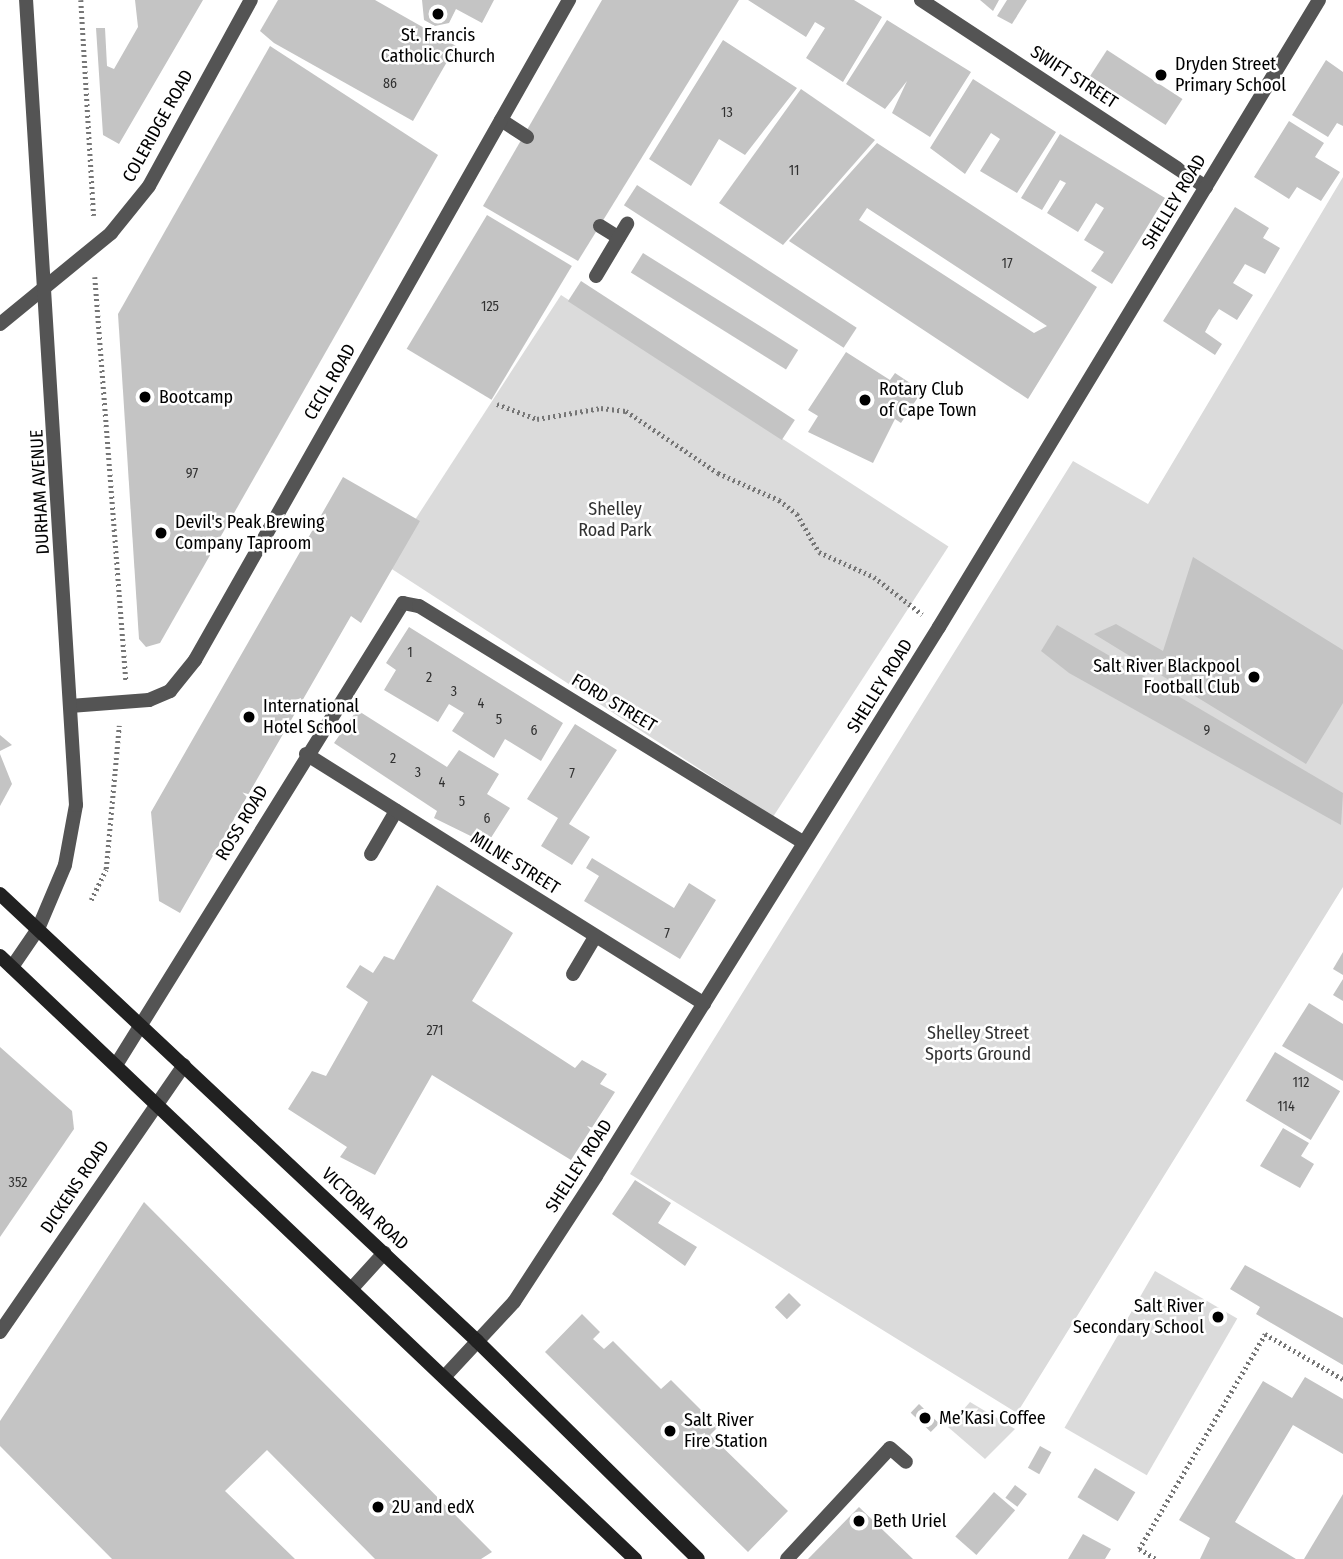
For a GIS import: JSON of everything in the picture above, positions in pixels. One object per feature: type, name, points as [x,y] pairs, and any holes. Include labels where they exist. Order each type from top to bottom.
[{"type":"main road","name":"VICTORIA ROAD","points":[[0,894],[477,1341],[698,1559]]},
{"type":"main road","points":[[0,956],[447,1374],[635,1559]]},
{"type":"street","name":"DURHAM AVENUE","points":[[12,967],[38,929],[74,838],[70,706],[48,283],[26,0]]},
{"type":"street","name":"COLERIDGE ROAD","points":[[0,324],[94,246],[149,186],[251,0]]},
{"type":"street","name":"CECIL ROAD","points":[[70,706],[122,703],[170,691],[195,660],[569,0]]},
{"type":"street","name":"SWIFT STREET","points":[[921,0],[1206,187]]},
{"type":"street","name":"SHELLEY ROAD","points":[[447,1374],[514,1302],[704,1004],[939,627],[1319,0]]},
{"type":"street","points":[[501,120],[527,136]]},
{"type":"street","points":[[596,276],[627,224]]},
{"type":"street","points":[[600,226],[619,238]]},
{"type":"street","name":"ROSS ROAD","points":[[116,1065],[143,1027],[306,754],[403,603]]},
{"type":"street","name":"FORD STREET","points":[[403,603],[419,606],[803,842]]},
{"type":"street","name":"MILNE STREET","points":[[306,754],[704,1004]]},
{"type":"street","points":[[371,854],[396,811]]},
{"type":"street","points":[[573,974],[595,937]]},
{"type":"street","name":"DICKENS ROAD","points":[[0,1332],[184,1065]]},
{"type":"street","points":[[354,1286],[384,1253]]},
{"type":"street","points":[[788,1559],[890,1448],[905,1461]]},
{"type":"path","points":[[81,0],[94,246],[127,678],[122,703],[106,869],[91,900]]},
{"type":"path","points":[[497,404],[537,419],[601,408],[626,411],[718,473],[779,500],[797,514],[819,552],[874,577],[939,627]]},
{"type":"path","points":[[1155,1559],[1139,1549],[1265,1334],[1343,1379]]},
{"type":"green space","name":"Shelley Street Sports Ground","points":[[1343,177],[1343,887],[1017,1413],[630,1174],[1073,461],[1148,504]]},
{"type":"green space","name":"Shelley Road Park","points":[[561,295],[948,547],[773,817],[386,565]]},
{"type":"green space","points":[[1155,1271],[1237,1318],[1147,1475],[1064,1428]]},
{"type":"green space","points":[[970,1402],[1015,1429],[985,1459],[948,1427]]},
{"type":"building","points":[[135,0],[203,0],[119,144],[103,135],[96,28],[105,28],[107,66],[114,69],[138,27]]},
{"type":"building","points":[[278,0],[375,0],[456,46],[413,121],[274,43],[260,31]]},
{"type":"building","name":"St. Francis Catholic Church","points":[[422,0],[494,0],[482,23],[456,9],[449,23],[435,26],[424,20]]},
{"type":"building","points":[[602,0],[739,0],[578,261],[483,206]]},
{"type":"building","points":[[748,0],[854,0],[882,17],[843,82],[806,58],[825,28],[815,22],[806,37]]},
{"type":"building","points":[[980,0],[999,0],[993,11]]},
{"type":"building","points":[[1007,0],[1027,0],[1012,24],[997,16]]},
{"type":"building","points":[[887,20],[971,72],[930,137],[892,113],[907,81],[885,109],[846,84]]},
{"type":"building","points":[[723,40],[797,88],[745,155],[719,139],[691,186],[649,159]]},
{"type":"building","points":[[270,46],[438,155],[160,643],[146,647],[139,639],[118,314]]},
{"type":"building","points":[[1107,50],[1182,99],[1166,125],[1090,76]]},
{"type":"building","points":[[1326,60],[1343,72],[1343,126],[1337,123],[1328,137],[1292,115]]},
{"type":"building","points":[[973,79],[1056,132],[1017,193],[980,171],[1000,139],[991,133],[965,174],[930,148]]},
{"type":"building","points":[[801,89],[875,140],[783,245],[719,203]]},
{"type":"building","points":[[1289,121],[1324,143],[1315,157],[1340,172],[1321,201],[1297,187],[1289,199],[1254,177]]},
{"type":"building","points":[[1060,134],[1165,198],[1112,284],[1091,271],[1104,252],[1084,240],[1104,208],[1096,203],[1078,232],[1047,213],[1066,183],[1060,180],[1042,210],[1021,198]]},
{"type":"building","points":[[877,143],[1097,287],[1028,399],[789,241]],"holes":[[[867,208],[1047,326],[1034,333],[859,220]]]},
{"type":"building","points":[[637,185],[857,328],[844,348],[624,205]]},
{"type":"building","points":[[1235,207],[1269,228],[1263,238],[1280,248],[1265,274],[1245,264],[1233,283],[1253,295],[1237,320],[1219,309],[1212,319],[1205,332],[1222,344],[1215,355],[1163,321]]},
{"type":"building","points":[[487,215],[572,266],[492,400],[407,349]]},
{"type":"building","points":[[643,253],[798,350],[786,369],[631,273]]},
{"type":"building","points":[[581,281],[795,420],[782,440],[568,301]]},
{"type":"building","name":"Rotary Club of Cape Town","points":[[846,352],[890,380],[895,373],[922,391],[901,423],[895,419],[873,463],[808,432],[818,416],[808,410]]},
{"type":"building","name":"International Hotel School","points":[[343,477],[420,521],[361,623],[351,616],[180,913],[159,901],[151,812]]},
{"type":"building","name":"Salt River Blackpool Football Club","points":[[1193,557],[1343,650],[1343,703],[1306,764],[1094,634],[1116,624],[1163,651]]},
{"type":"building","points":[[1057,625],[1343,793],[1341,825],[1069,673],[1041,651]]},
{"type":"building","points":[[409,627],[563,723],[541,761],[505,739],[494,758],[452,731],[464,713],[449,704],[438,722],[384,690],[396,670],[386,663]]},
{"type":"building","points":[[357,710],[447,767],[459,750],[499,774],[487,794],[510,808],[487,844],[434,818],[437,811],[334,743]]},
{"type":"building","points":[[575,724],[617,750],[569,824],[590,837],[572,865],[541,846],[558,818],[527,799]]},
{"type":"building","points":[[0,735],[12,745],[0,751]]},
{"type":"building","points":[[0,754],[12,784],[0,806]]},
{"type":"building","points":[[592,858],[674,908],[689,883],[716,900],[680,959],[584,901],[599,876],[586,868]]},
{"type":"building","points":[[437,885],[513,933],[472,1001],[575,1068],[582,1060],[607,1074],[600,1084],[615,1092],[571,1160],[432,1075],[375,1175],[340,1157],[347,1147],[288,1109],[312,1071],[326,1076],[368,1002],[346,987],[360,965],[373,973],[384,956],[394,960]]},
{"type":"building","points":[[1343,952],[1343,975],[1333,969]]},
{"type":"building","points":[[1343,979],[1343,1001],[1333,995]]},
{"type":"building","points":[[1309,1003],[1343,1024],[1343,1081],[1282,1046]]},
{"type":"building","points":[[0,1047],[72,1111],[74,1129],[0,1237]]},
{"type":"building","points":[[1275,1052],[1340,1091],[1311,1140],[1246,1101]]},
{"type":"building","points":[[1283,1128],[1309,1143],[1301,1156],[1314,1164],[1300,1188],[1260,1166]]},
{"type":"building","points":[[635,1180],[671,1203],[658,1223],[697,1247],[685,1266],[612,1214]]},
{"type":"building","points":[[144,1202],[492,1552],[481,1559],[375,1559],[267,1450],[225,1491],[295,1559],[112,1559],[0,1446],[0,1421]]},
{"type":"building","points":[[1245,1265],[1343,1318],[1343,1365],[1256,1314],[1260,1307],[1230,1289]]},
{"type":"building","points":[[789,1293],[801,1305],[787,1319],[775,1307]]},
{"type":"building","name":"Salt River Fire Station","points":[[582,1314],[600,1332],[593,1339],[604,1349],[613,1341],[661,1389],[671,1380],[718,1427],[710,1435],[788,1511],[748,1552],[545,1352]]},
{"type":"building","points":[[1305,1377],[1343,1399],[1343,1454],[1293,1425],[1235,1522],[1296,1559],[1200,1559],[1210,1538],[1179,1520],[1263,1381],[1292,1398]]},
{"type":"building","name":"Me’Kasi Coffee","points":[[919,1404],[939,1423],[931,1432],[911,1413]]},
{"type":"building","points":[[1040,1446],[1051,1452],[1039,1474],[1028,1468]]},
{"type":"building","points":[[1095,1468],[1135,1492],[1118,1521],[1077,1497]]},
{"type":"building","points":[[1015,1485],[1027,1494],[1017,1507],[1005,1498]]},
{"type":"building","points":[[994,1492],[1015,1510],[976,1555],[955,1537]]},
{"type":"building","points":[[1343,1494],[1343,1559],[1304,1559]]},
{"type":"building","name":"Beth Uriel","points":[[859,1507],[913,1559],[808,1559]]},
{"type":"building","points":[[1083,1534],[1111,1549],[1105,1559],[1068,1559]]},
{"type":"place","name":"St. Francis Catholic Church","points":[[438,14]]},
{"type":"place","name":"Dryden Street Primary School","points":[[1161,75]]},
{"type":"place","name":"Bootcamp","points":[[145,397]]},
{"type":"place","name":"Rotary Club of Cape Town","points":[[865,400]]},
{"type":"place","name":"Devil's Peak Brewing Company Taproom","points":[[161,533]]},
{"type":"place","name":"Salt River Blackpool Football Club","points":[[1254,677]]},
{"type":"place","name":"International Hotel School","points":[[249,717]]},
{"type":"place","name":"Salt River Secondary School","points":[[1218,1317]]},
{"type":"place","name":"Me’Kasi Coffee","points":[[925,1418]]},
{"type":"place","name":"Salt River Fire Station","points":[[670,1431]]},
{"type":"place","name":"2U and edX","points":[[378,1507]]},
{"type":"place","name":"Beth Uriel","points":[[859,1521]]}]
